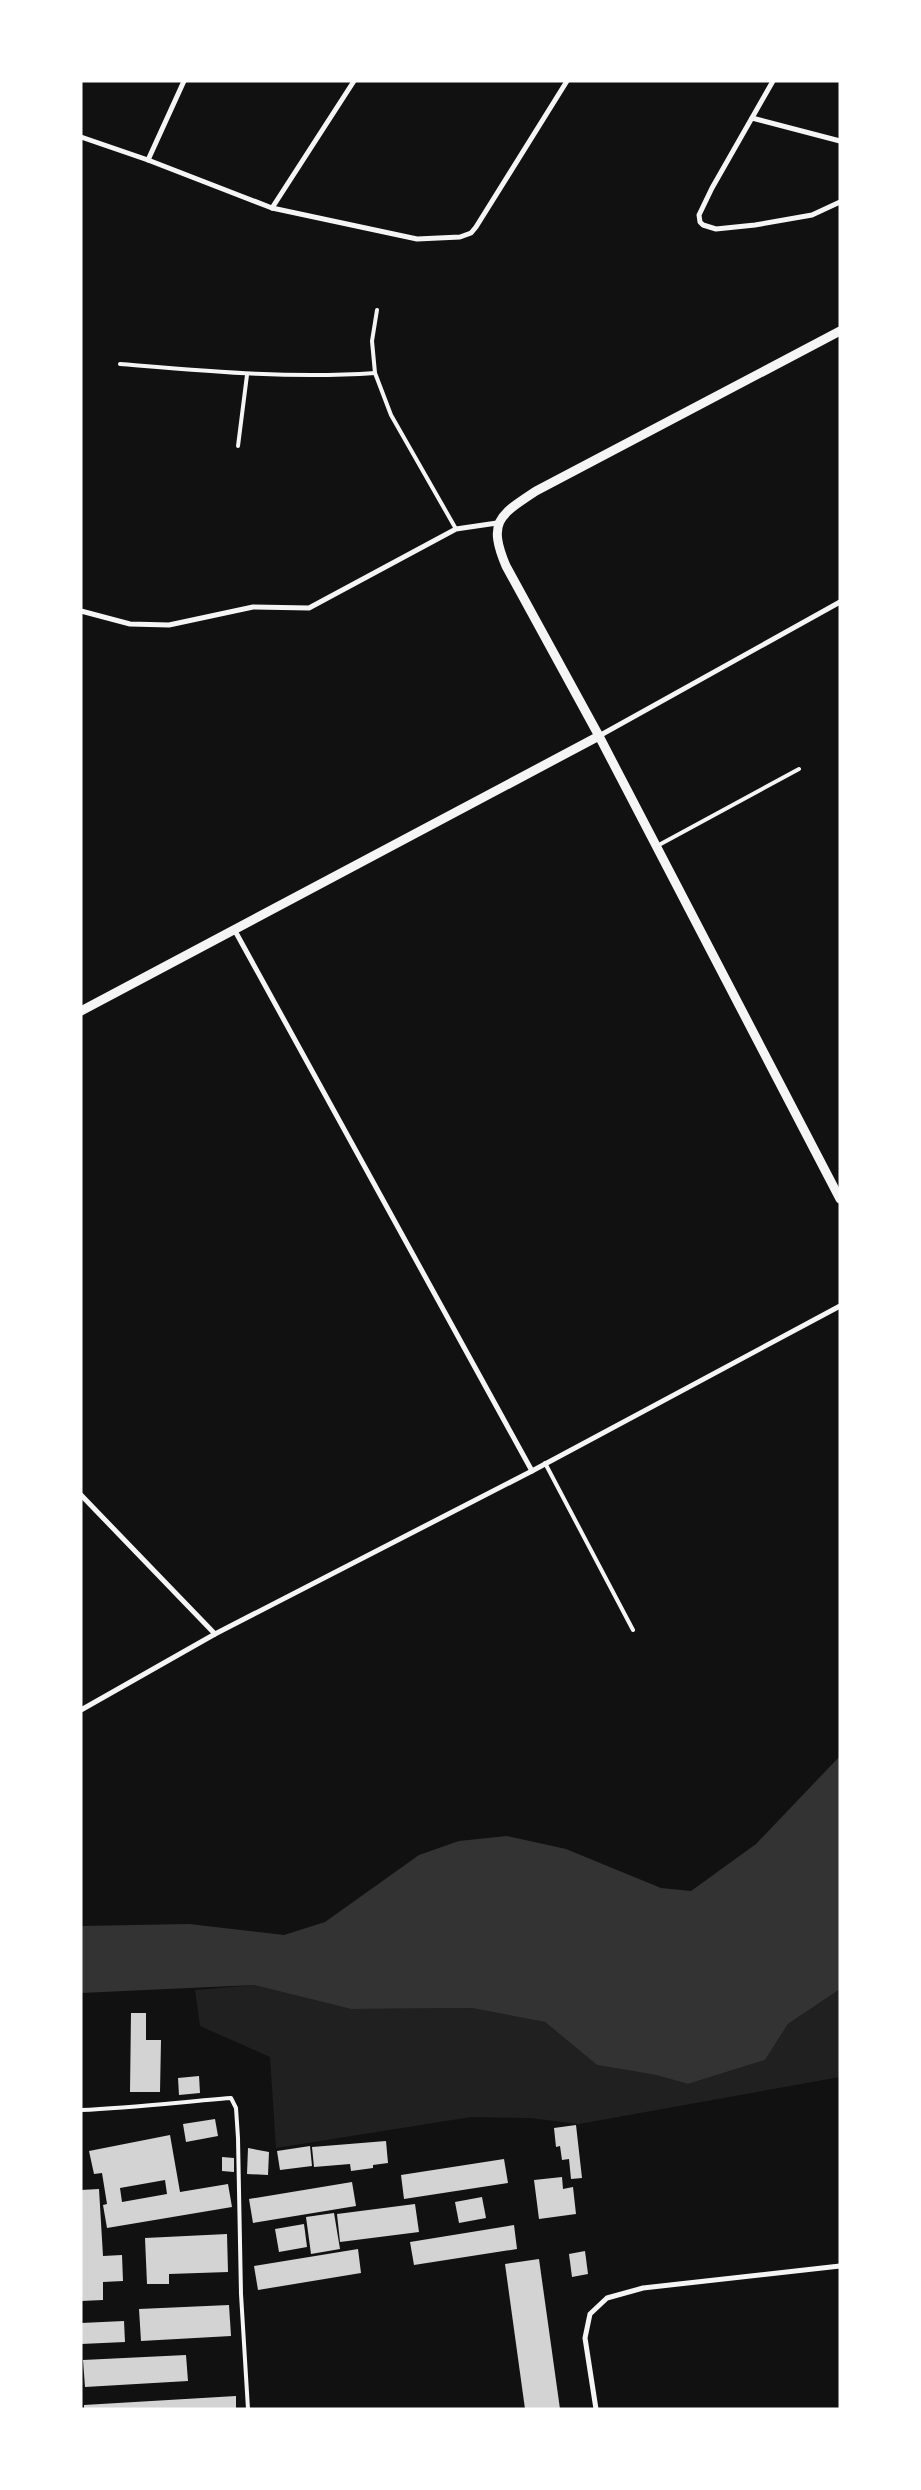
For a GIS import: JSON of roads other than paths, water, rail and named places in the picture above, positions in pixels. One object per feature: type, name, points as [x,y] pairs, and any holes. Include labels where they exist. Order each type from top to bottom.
[{"type":"street","points":[[148,160],[184,81]]},
{"type":"street","points":[[272,208],[354,81]]},
{"type":"street","points":[[81,137],[148,160],[272,208],[418,238],[450,238],[471,233],[567,81]]},
{"type":"street","points":[[773,81],[712,188],[699,215],[703,225],[716,229],[755,225],[812,214],[840,202]]},
{"type":"street","points":[[752,118],[840,141]]},
{"type":"street","points":[[840,331],[536,491],[508,510],[497,523],[497,544],[506,566],[599,736],[840,1199]]},
{"type":"street","points":[[81,611],[130,624],[169,626],[253,607],[309,608],[456,529],[497,523]]},
{"type":"street","points":[[81,1011],[234,928],[599,736],[840,602]]},
{"type":"street","points":[[234,928],[532,1471]]},
{"type":"street","points":[[81,1710],[215,1634],[532,1471],[840,1306]]},
{"type":"street","points":[[81,1495],[215,1634]]},
{"type":"street","points":[[596,2409],[585,2338],[590,2314],[608,2298],[643,2288],[840,2266]]},
{"type":"lane","points":[[377,310],[372,341],[375,373],[391,415],[456,529]]},
{"type":"lane","points":[[120,364],[248,375],[334,376],[375,373]]},
{"type":"lane","points":[[238,446],[248,375]]},
{"type":"lane","points":[[657,846],[799,769]]},
{"type":"lane","points":[[545,1464],[634,1630]]},
{"type":"lane","points":[[81,2110],[129,2108],[164,2103],[231,2098],[236,2108],[238,2138],[241,2294],[248,2409]]}]
